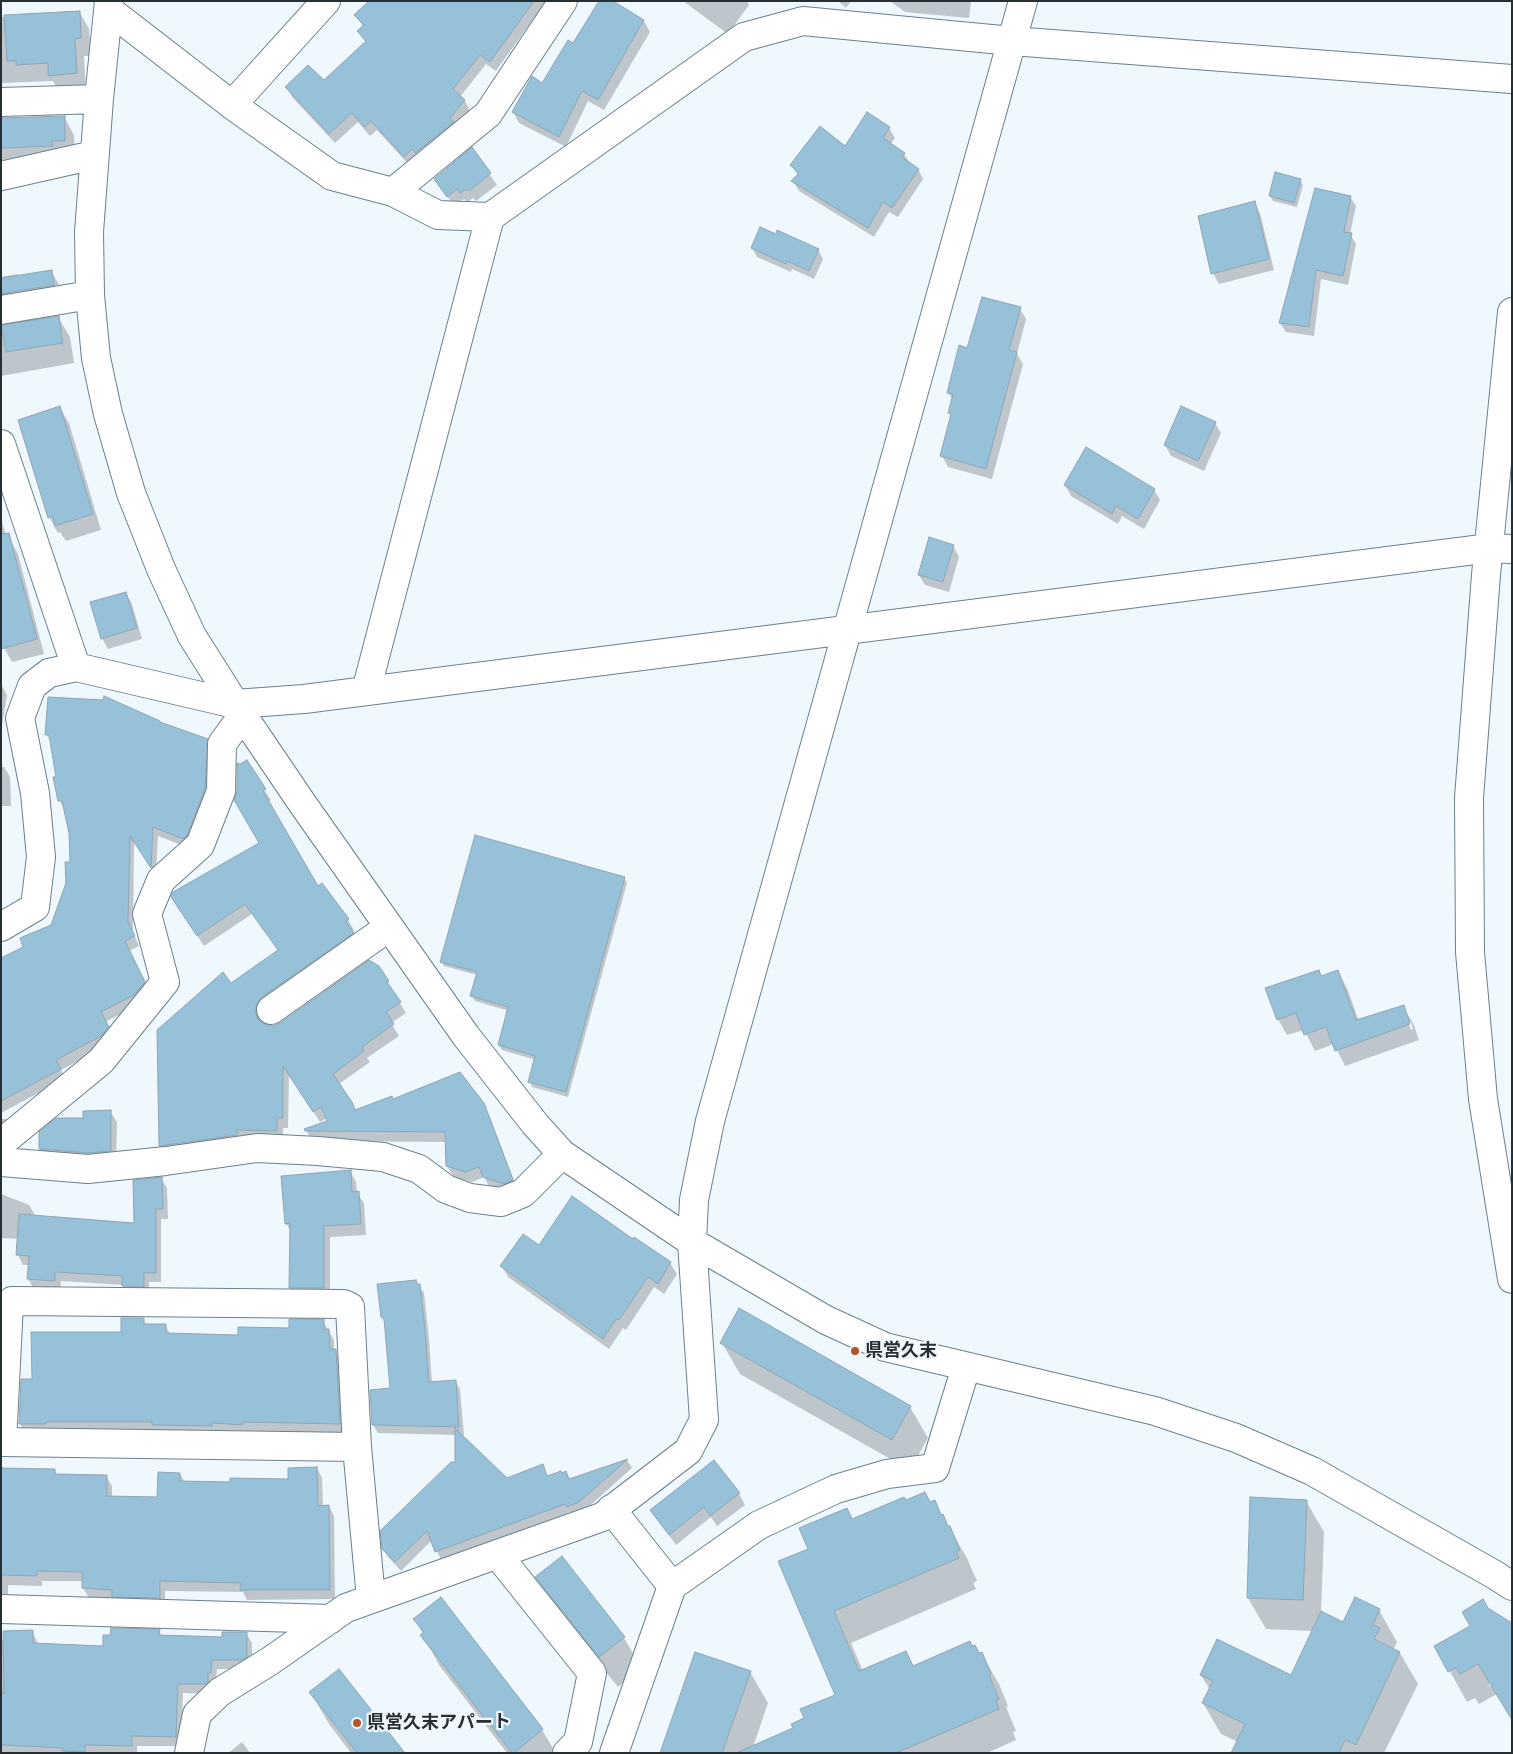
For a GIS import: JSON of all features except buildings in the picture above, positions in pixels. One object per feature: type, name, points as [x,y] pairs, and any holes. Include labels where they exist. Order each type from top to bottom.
[{"type":"street","points":[[232,105],[326,1]]},
{"type":"street","points":[[393,192],[488,114],[563,1]]},
{"type":"street","points":[[189,1753],[197,1714],[220,1692],[270,1661],[346,1608],[602,1517],[688,1451],[704,1420],[692,1242],[694,1200],[710,1122],[1023,1]]},
{"type":"street","points":[[109,6],[232,105],[332,176],[393,192],[438,215],[490,217],[744,37],[796,11],[1012,41],[1512,79]]},
{"type":"street","points":[[109,6],[94,155],[89,232],[90,295],[96,358],[108,414],[131,493],[161,569],[192,636],[302,803],[389,927],[466,1036],[535,1124],[562,1154],[692,1242],[826,1320],[885,1347],[1155,1411],[1236,1438],[1312,1471],[1512,1586]]},
{"type":"street","points":[[1,102],[99,98]]},
{"type":"street","points":[[1,176],[94,155]]},
{"type":"street","points":[[366,691],[490,217]]},
{"type":"street","points":[[1,310],[90,295]]},
{"type":"street","points":[[1512,312],[1501,549],[1486,575],[1469,798],[1470,952],[1483,1099],[1512,1279]]},
{"type":"street","points":[[1,444],[76,667]]},
{"type":"street","points":[[1,927],[35,907],[41,857],[35,793],[20,718],[32,686],[49,673],[76,667],[239,709],[304,698],[847,629],[1501,549]]},
{"type":"street","points":[[1,1146],[5,1140],[101,1062],[165,982],[147,914],[161,880],[200,845],[221,791],[222,744],[239,709]]},
{"type":"street","points":[[271,1010],[389,927]]},
{"type":"street","points":[[1,1162],[88,1169],[166,1161],[257,1148],[318,1151],[383,1157],[420,1168],[446,1189],[470,1198],[501,1202],[523,1193],[562,1154]]},
{"type":"street","points":[[357,1447],[2,1442],[9,1304],[12,1301],[344,1304],[350,1307],[357,1447],[371,1599]]},
{"type":"street","points":[[614,1753],[672,1586],[759,1525],[836,1489],[887,1474],[934,1468],[966,1367]]},
{"type":"street","points":[[611,1509],[672,1586]]},
{"type":"street","points":[[498,1554],[592,1673],[578,1742],[567,1753]]},
{"type":"street","points":[[1,1609],[331,1619]]},
{"type":"place","name":"県営久末","points":[[855,1351]]},
{"type":"place","name":"県営久末アパート","points":[[357,1723]]}]
